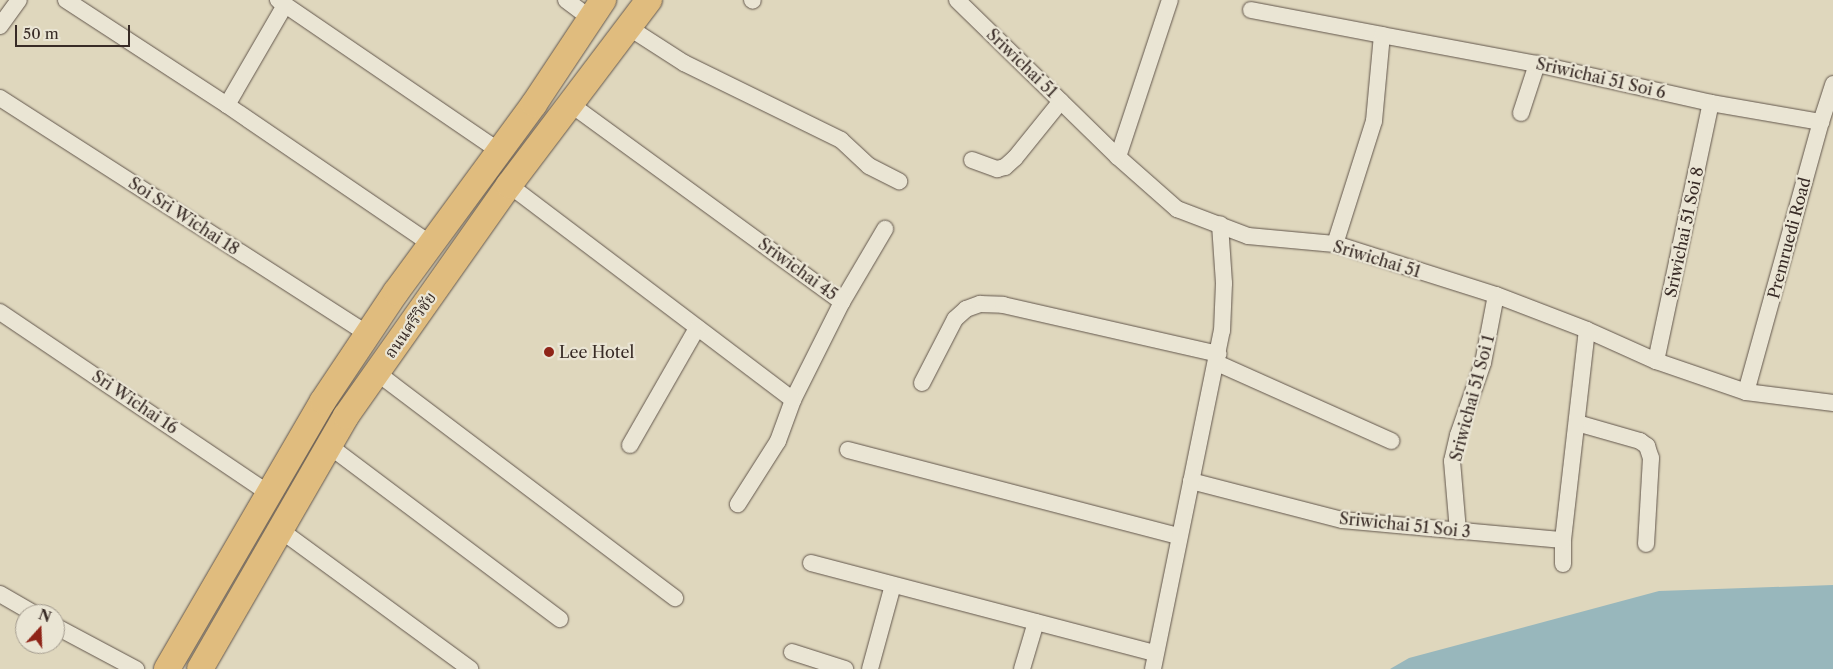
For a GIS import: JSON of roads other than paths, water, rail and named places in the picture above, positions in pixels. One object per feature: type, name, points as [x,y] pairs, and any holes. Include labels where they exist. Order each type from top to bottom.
[{"type":"main road","name":"ถนนศรีวิชัย","points":[[200,669],[328,445],[376,372],[569,103],[649,0]]},
{"type":"main road","name":"ถนนศรีวิชัย","points":[[167,669],[323,401],[368,334],[500,151],[597,9]]},
{"type":"street","points":[[0,26],[19,0]]},
{"type":"street","points":[[66,0],[227,105],[432,244]]},
{"type":"street","points":[[566,0],[597,9]]},
{"type":"street","name":"Sriwichai 51","points":[[957,0],[1118,157],[1177,209],[1248,236],[1335,244],[1496,296],[1587,330],[1656,361],[1746,392],[1833,403]]},
{"type":"street","points":[[1118,157],[1170,0]]},
{"type":"street","points":[[227,105],[282,2],[500,151]]},
{"type":"street","name":"Sriwichai 51 Soi 6","points":[[1251,10],[1537,64],[1711,103],[1821,122]]},
{"type":"street","points":[[628,26],[684,63],[841,140],[869,166],[899,181]]},
{"type":"street","points":[[1335,244],[1374,121],[1382,35]]},
{"type":"street","points":[[1521,113],[1537,64]]},
{"type":"street","name":"Premruedi Road","points":[[1746,392],[1833,84]]},
{"type":"street","name":"Soi Sri Wichai 18","points":[[0,98],[368,334]]},
{"type":"street","points":[[972,160],[997,168],[1005,167],[1015,158],[1061,101]]},
{"type":"street","name":"Sriwichai 45","points":[[569,103],[842,302],[793,400],[778,441],[738,504]]},
{"type":"street","name":"Sriwichai 51 Soi 8","points":[[1656,361],[1711,103]]},
{"type":"street","points":[[509,185],[793,400]]},
{"type":"street","points":[[811,563],[1036,622],[1154,661],[1218,359],[1224,308],[1220,224]]},
{"type":"street","points":[[842,302],[885,229]]},
{"type":"street","name":"Sriwichai 51 Soi 1","points":[[1458,531],[1452,461],[1458,435],[1483,363],[1496,296]]},
{"type":"street","points":[[922,384],[955,319],[966,309],[980,304],[1003,305],[1218,359],[1391,441]]},
{"type":"street","name":"Sri Wichai 16","points":[[0,312],[268,493]]},
{"type":"street","points":[[630,445],[698,328]]},
{"type":"street","points":[[1562,564],[1563,540],[1587,330]]},
{"type":"street","points":[[376,372],[675,598]]},
{"type":"street","points":[[1576,423],[1640,441],[1647,446],[1651,458],[1646,544]]},
{"type":"street","points":[[328,445],[560,619]]},
{"type":"street","points":[[848,450],[1179,536]]},
{"type":"street","name":"Sriwichai 51 Soi 3","points":[[1191,481],[1342,520],[1563,540]]},
{"type":"street","points":[[279,529],[470,669]]},
{"type":"street","points":[[870,669],[893,586]]},
{"type":"street","points":[[0,594],[17,604]]},
{"type":"street","points":[[1022,669],[1036,622]]},
{"type":"street","points":[[65,631],[136,669]]},
{"type":"street","points":[[792,652],[845,669]]},
{"type":"water","points":[[1833,585],[1833,669],[1390,669],[1409,658],[1659,591]]},
{"type":"place","name":"Lee Hotel","points":[[549,352]]}]
